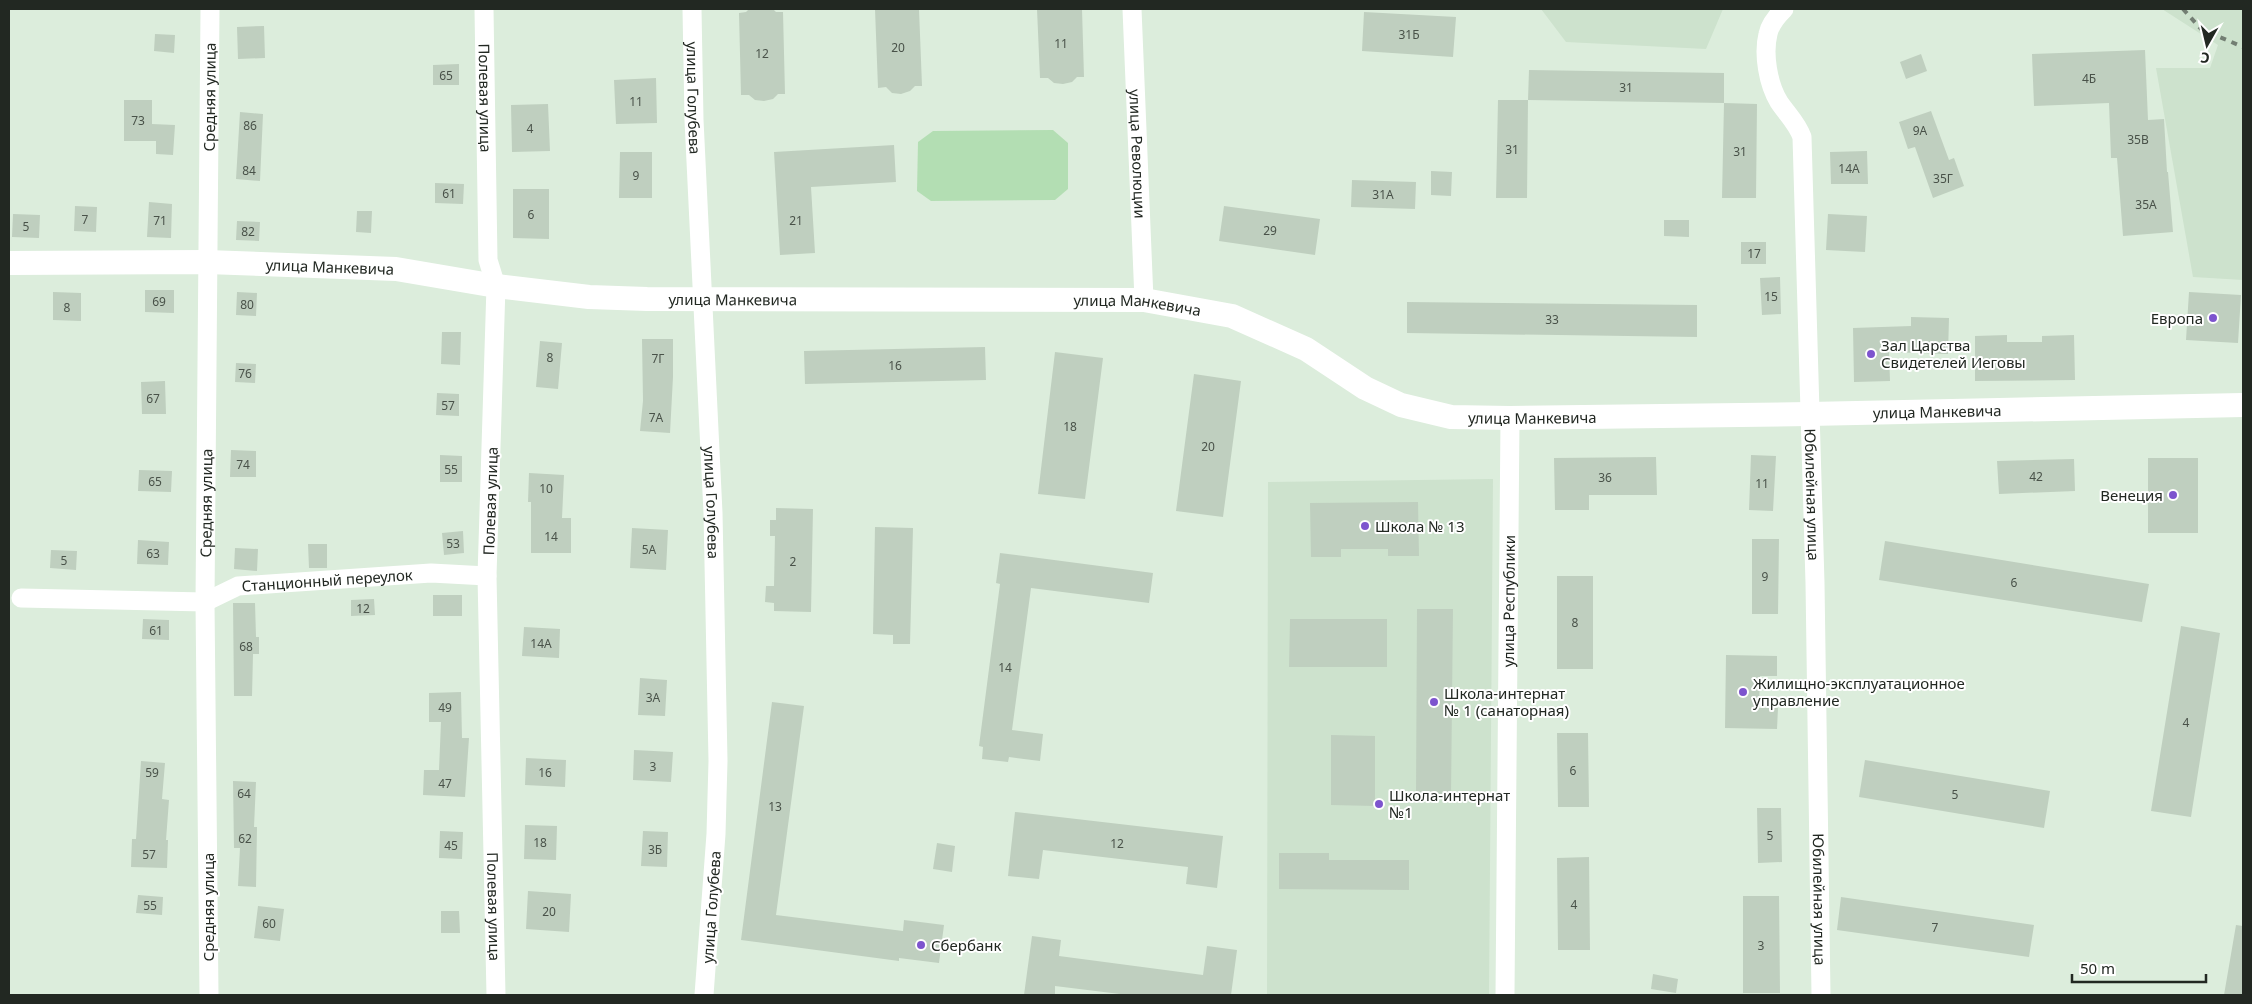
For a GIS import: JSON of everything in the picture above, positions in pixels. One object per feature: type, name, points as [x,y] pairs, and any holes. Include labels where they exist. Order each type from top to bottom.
[{"type":"street","name":"Средняя улица","points":[[209,995],[205,602],[210,9]]},
{"type":"street","name":"Полевая улица","points":[[484,9],[488,260],[496,286],[487,576],[496,995]]},
{"type":"street","name":"улица Голубева","points":[[692,9],[694,120],[713,513],[718,761],[716,834],[704,995]]},
{"type":"street","name":"улица Революции","points":[[1132,9],[1138,104],[1144,300]]},
{"type":"street","name":"Юбилейная улица","points":[[1784,9],[1772,22],[1767,35],[1767,60],[1773,90],[1779,102],[1798,126],[1802,137],[1815,592],[1821,995]]},
{"type":"street","name":"улица Манкевича","points":[[9,263],[207,262],[396,269],[496,286],[589,297],[1144,300],[1232,316],[1306,349],[1365,388],[1401,405],[1452,417],[1809,414],[2243,405]]},
{"type":"street","name":"улица Республики","points":[[1505,995],[1510,418]]},
{"type":"street","name":"Станционный переулок","points":[[21,598],[205,602],[238,586],[431,573],[487,576]]},
{"type":"shaded area","points":[[1541,9],[1723,9],[1706,49],[1566,42]]},
{"type":"shaded area","points":[[2162,9],[2243,9],[2243,280],[2193,277],[2156,68],[2210,68],[2218,45]]},
{"type":"shaded area","name":"Школа-интернат №1","points":[[1493,479],[1489,995],[1267,995],[1268,482]]},
{"type":"green space","points":[[1053,130],[1068,143],[1068,189],[1055,200],[931,201],[917,191],[918,142],[933,131]]},
{"type":"building","points":[[749,9],[773,9],[776,12],[783,12],[785,94],[778,94],[773,99],[764,101],[755,100],[749,95],[741,95],[739,13],[746,12]]},
{"type":"building","points":[[875,9],[919,9],[922,86],[915,86],[910,91],[901,94],[892,93],[886,87],[878,88]]},
{"type":"building","points":[[1037,9],[1082,9],[1084,77],[1077,77],[1072,82],[1063,84],[1054,83],[1048,78],[1040,78]]},
{"type":"building","points":[[1364,12],[1456,17],[1453,57],[1362,51]]},
{"type":"building","points":[[264,26],[265,58],[238,59],[237,27]]},
{"type":"building","points":[[155,34],[175,35],[174,53],[154,51]]},
{"type":"building","points":[[2145,50],[2148,120],[2164,119],[2173,232],[2123,236],[2117,158],[2111,158],[2109,103],[2034,106],[2032,54]]},
{"type":"building","points":[[1921,54],[1927,71],[1906,79],[1900,62]]},
{"type":"building","points":[[459,64],[459,85],[433,85],[433,65]]},
{"type":"building","points":[[1529,70],[1724,73],[1724,103],[1528,100]]},
{"type":"building","points":[[656,78],[657,123],[616,124],[614,80]]},
{"type":"building","points":[[124,100],[152,100],[152,124],[175,125],[173,155],[156,154],[156,141],[124,141]]},
{"type":"building","points":[[1498,100],[1528,100],[1527,198],[1496,198]]},
{"type":"building","points":[[1724,103],[1757,104],[1756,198],[1722,198]]},
{"type":"building","points":[[548,104],[550,151],[512,152],[511,105]]},
{"type":"building","points":[[1931,111],[1949,160],[1954,158],[1964,186],[1933,198],[1915,147],[1908,149],[1899,122]]},
{"type":"building","points":[[240,112],[263,114],[260,181],[236,179]]},
{"type":"building","points":[[894,145],[896,182],[811,187],[815,253],[780,255],[774,152]]},
{"type":"building","points":[[1867,151],[1868,184],[1831,184],[1830,152]]},
{"type":"building","points":[[620,152],[652,152],[652,198],[619,198]]},
{"type":"building","points":[[1431,171],[1452,172],[1451,196],[1431,195]]},
{"type":"building","points":[[1352,180],[1416,182],[1415,209],[1351,207]]},
{"type":"building","points":[[435,183],[464,184],[463,204],[435,203]]},
{"type":"building","points":[[513,189],[549,189],[549,239],[513,238]]},
{"type":"building","points":[[149,202],[172,204],[171,238],[147,237]]},
{"type":"building","points":[[75,206],[97,207],[96,232],[74,231]]},
{"type":"building","points":[[1224,206],[1320,219],[1315,255],[1219,241]]},
{"type":"building","points":[[357,211],[372,211],[371,233],[356,232]]},
{"type":"building","points":[[13,214],[40,215],[39,238],[12,237]]},
{"type":"building","points":[[1828,214],[1867,216],[1865,252],[1826,250]]},
{"type":"building","points":[[1664,220],[1689,220],[1689,237],[1664,236]]},
{"type":"building","points":[[237,221],[260,222],[259,241],[236,240]]},
{"type":"building","points":[[1741,242],[1766,242],[1766,264],[1741,264]]},
{"type":"building","points":[[1780,277],[1781,314],[1762,315],[1760,278]]},
{"type":"building","points":[[145,290],[174,290],[174,313],[145,312]]},
{"type":"building","points":[[53,292],[81,293],[81,321],[53,320]]},
{"type":"building","points":[[237,292],[257,293],[256,316],[236,315]]},
{"type":"building","name":"Европа","points":[[2189,292],[2241,295],[2238,343],[2186,340]]},
{"type":"building","points":[[1407,302],[1697,305],[1697,337],[1407,333]]},
{"type":"building","points":[[1911,317],[1949,318],[1948,354],[1889,352],[1890,381],[1854,382],[1853,328],[1911,326]]},
{"type":"building","points":[[442,332],[461,332],[460,365],[441,364]]},
{"type":"building","points":[[2007,335],[2007,342],[2042,342],[2042,336],[2074,335],[2075,380],[1975,381],[1975,336]]},
{"type":"building","points":[[642,339],[673,339],[670,433],[640,431],[643,401]]},
{"type":"building","points":[[540,341],[562,343],[558,389],[536,387]]},
{"type":"building","points":[[985,347],[986,380],[805,384],[804,351]]},
{"type":"building","points":[[1055,352],[1103,358],[1085,499],[1038,494]]},
{"type":"building","points":[[236,363],[256,364],[255,383],[235,382]]},
{"type":"building","points":[[1194,374],[1241,381],[1223,517],[1176,511]]},
{"type":"building","points":[[165,381],[166,414],[142,414],[141,382]]},
{"type":"building","points":[[437,393],[459,394],[459,416],[436,415]]},
{"type":"building","points":[[231,450],[256,451],[256,477],[230,477]]},
{"type":"building","points":[[440,455],[462,456],[462,482],[440,482]]},
{"type":"building","points":[[1751,455],[1776,456],[1773,511],[1749,510]]},
{"type":"building","points":[[1656,457],[1657,495],[1589,495],[1589,510],[1555,510],[1554,458]]},
{"type":"building","name":"Венеция","points":[[2148,458],[2198,458],[2198,533],[2148,533]]},
{"type":"building","points":[[2074,459],[2075,491],[1999,494],[1997,461]]},
{"type":"building","points":[[139,470],[172,471],[171,492],[138,491]]},
{"type":"building","points":[[529,473],[564,475],[562,518],[571,518],[571,553],[531,553],[531,502],[528,502]]},
{"type":"building","name":"Школа № 13","points":[[1418,502],[1419,556],[1388,556],[1388,549],[1341,549],[1341,557],[1311,557],[1310,503]]},
{"type":"building","points":[[776,508],[813,509],[811,612],[774,611],[774,603],[765,602],[766,586],[774,586],[775,536],[770,536],[770,520],[776,520]]},
{"type":"building","points":[[875,527],[913,528],[910,644],[893,644],[893,635],[873,634]]},
{"type":"building","points":[[632,528],[668,530],[666,570],[630,568]]},
{"type":"building","points":[[463,531],[464,553],[444,555],[442,533]]},
{"type":"building","points":[[1752,539],[1779,539],[1778,614],[1752,614]]},
{"type":"building","points":[[138,540],[169,542],[168,565],[137,564]]},
{"type":"building","points":[[1885,541],[2149,584],[2142,622],[1879,580]]},
{"type":"building","points":[[308,544],[327,544],[327,568],[309,568]]},
{"type":"building","points":[[235,548],[258,549],[257,571],[234,569]]},
{"type":"building","points":[[51,550],[77,551],[76,570],[50,568]]},
{"type":"building","points":[[1000,553],[1153,573],[1149,603],[1031,588],[1012,730],[1043,734],[1040,761],[1009,757],[1008,762],[982,759],[983,747],[979,746],[1000,584],[996,583]]},
{"type":"building","points":[[1557,576],[1593,576],[1593,669],[1557,669]]},
{"type":"building","points":[[433,595],[462,595],[462,616],[433,616]]},
{"type":"building","points":[[374,599],[375,615],[351,616],[351,600]]},
{"type":"building","points":[[233,603],[255,603],[256,637],[259,637],[259,654],[253,654],[252,696],[234,696]]},
{"type":"building","points":[[1417,609],[1453,609],[1451,796],[1416,796]]},
{"type":"building","points":[[143,619],[169,620],[169,640],[142,639]]},
{"type":"building","points":[[1290,619],[1387,619],[1387,667],[1289,667]]},
{"type":"building","points":[[2181,626],[2220,633],[2191,817],[2151,811]]},
{"type":"building","points":[[524,627],[560,629],[559,658],[522,656]]},
{"type":"building","name":"Жилищно-эксплуатационное управление","points":[[1726,655],[1777,656],[1777,676],[1760,676],[1759,708],[1778,708],[1777,729],[1725,728]]},
{"type":"building","points":[[640,678],[667,680],[665,716],[638,715]]},
{"type":"building","points":[[461,692],[462,738],[469,738],[465,797],[423,795],[424,770],[439,770],[441,722],[429,722],[429,693]]},
{"type":"building","points":[[772,702],[804,706],[776,915],[903,931],[904,920],[944,925],[939,963],[899,958],[899,961],[741,940]]},
{"type":"building","points":[[1557,733],[1588,733],[1589,807],[1558,807]]},
{"type":"building","points":[[1331,735],[1375,736],[1375,806],[1331,805]]},
{"type":"building","points":[[634,750],[673,752],[671,782],[633,780]]},
{"type":"building","points":[[526,758],[566,760],[565,787],[525,785]]},
{"type":"building","points":[[1865,760],[2050,791],[2044,828],[1859,797]]},
{"type":"building","points":[[141,761],[165,763],[162,799],[169,800],[166,840],[168,840],[167,868],[131,867],[132,839],[136,839]]},
{"type":"building","points":[[233,781],[256,782],[254,827],[257,827],[256,887],[238,886],[240,848],[234,848]]},
{"type":"building","points":[[1757,808],[1781,808],[1782,862],[1758,863]]},
{"type":"building","points":[[1015,812],[1223,836],[1217,888],[1186,884],[1188,867],[1043,850],[1039,879],[1008,876]]},
{"type":"building","points":[[525,825],[557,826],[556,860],[524,859]]},
{"type":"building","points":[[440,831],[463,832],[462,859],[439,858]]},
{"type":"building","points":[[643,831],[668,832],[667,867],[641,866]]},
{"type":"building","points":[[937,843],[955,846],[952,872],[933,869]]},
{"type":"building","points":[[1279,853],[1329,853],[1329,860],[1409,860],[1409,890],[1279,889]]},
{"type":"building","points":[[1589,857],[1590,950],[1558,950],[1557,858]]},
{"type":"building","points":[[528,891],[571,894],[569,932],[526,929]]},
{"type":"building","points":[[138,895],[163,897],[162,915],[136,913]]},
{"type":"building","points":[[1743,896],[1779,896],[1780,993],[1743,993]]},
{"type":"building","points":[[1841,897],[2034,925],[2029,957],[1837,930]]},
{"type":"building","points":[[258,906],[284,909],[280,941],[254,938]]},
{"type":"building","points":[[441,911],[459,911],[460,933],[441,933]]},
{"type":"building","points":[[2236,925],[2243,926],[2243,995],[2224,995]]},
{"type":"building","points":[[1032,936],[1061,940],[1059,956],[1203,975],[1207,946],[1237,950],[1231,995],[1128,995],[1055,986],[1055,995],[1024,995]]},
{"type":"building","points":[[1653,974],[1678,979],[1676,993],[1651,989]]},
{"type":"railway","points":[[2183,9],[2201,29],[2243,47]]},
{"type":"place","name":"Европа","points":[[2213,318]]},
{"type":"place","name":"Зал Царства Свидетелей Иеговы","points":[[1871,354]]},
{"type":"place","name":"Венеция","points":[[2173,495]]},
{"type":"place","name":"Школа № 13","points":[[1365,526]]},
{"type":"place","name":"Жилищно-эксплуатационное управление","points":[[1743,692]]},
{"type":"place","name":"Школа-интернат № 1 (санаторная)","points":[[1434,702]]},
{"type":"place","name":"Школа-интернат №1","points":[[1379,804]]},
{"type":"place","name":"Сбербанк","points":[[921,945]]}]
